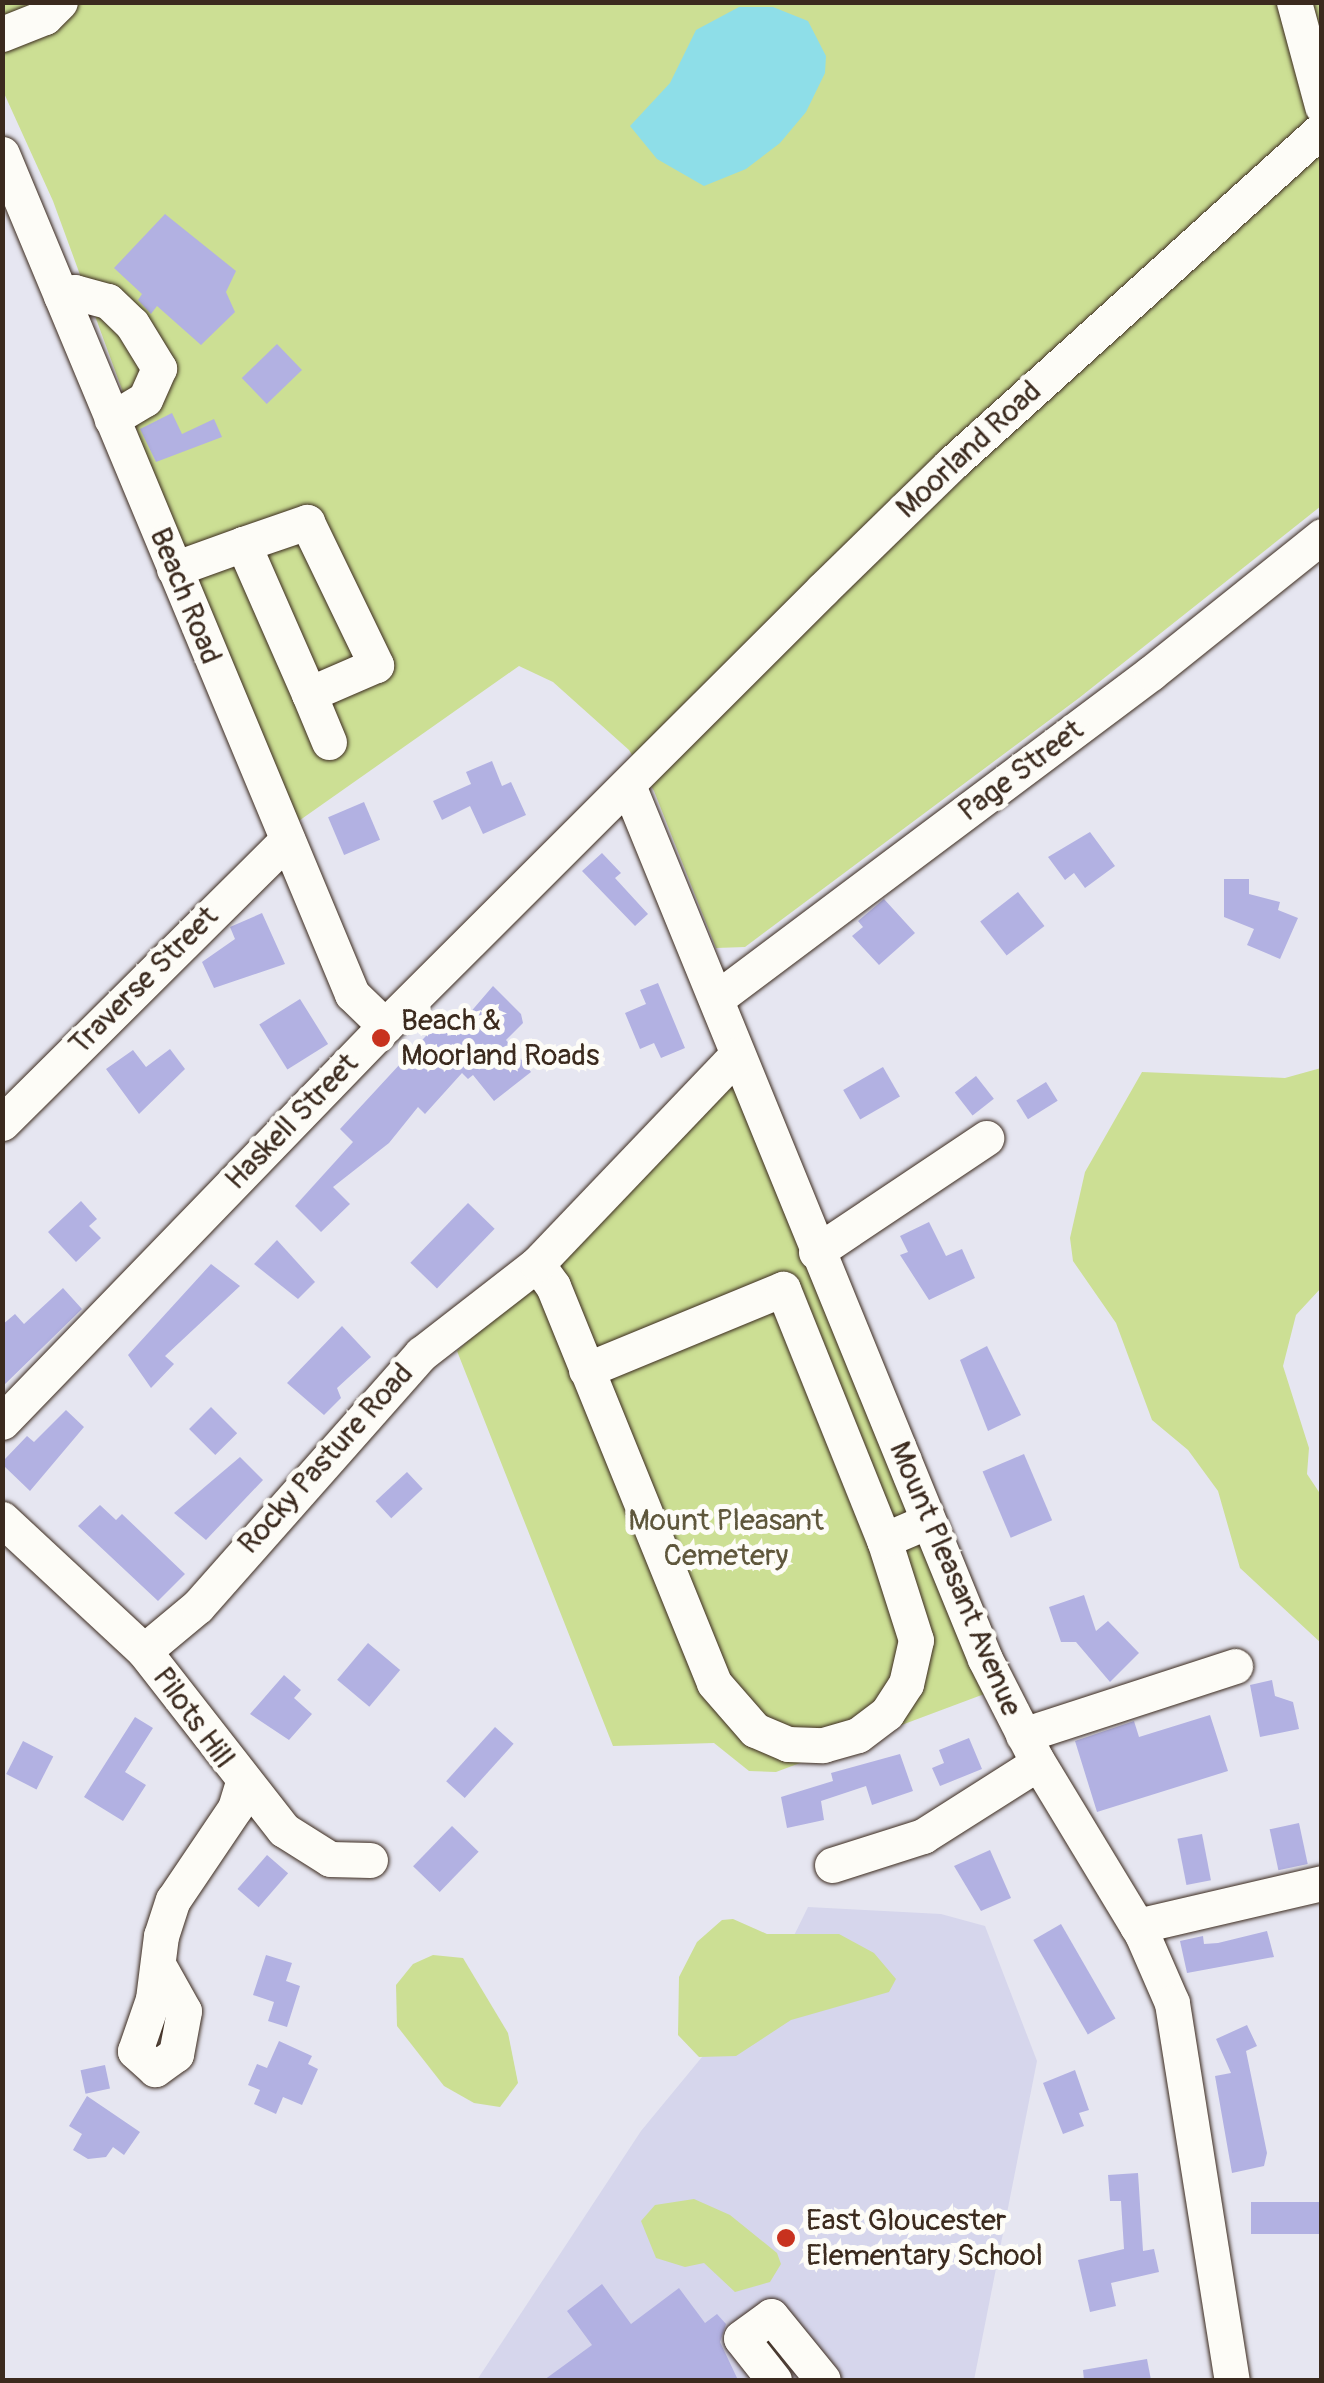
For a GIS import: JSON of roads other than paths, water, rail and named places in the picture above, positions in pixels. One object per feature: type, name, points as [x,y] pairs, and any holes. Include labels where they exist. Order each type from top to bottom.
[{"type":"street","points":[[2,34],[45,17],[60,2]]},
{"type":"street","points":[[1294,2],[1322,106]]},
{"type":"street","name":"Moorland Road","points":[[628,784],[950,465],[1322,129]]},
{"type":"street","name":"Beach Road","points":[[2,154],[352,994],[384,1026]]},
{"type":"street","points":[[61,296],[74,292],[108,302],[132,324],[159,368],[144,399],[112,419]]},
{"type":"street","points":[[174,569],[308,522],[376,665],[309,694]]},
{"type":"street","name":"Page Street","points":[[716,999],[1152,673],[1322,536]]},
{"type":"street","points":[[243,544],[329,742]]},
{"type":"street","name":"Mount Pleasant Avenue","points":[[628,784],[928,1520],[1030,1749],[1137,1926],[1182,2039],[1232,2380]]},
{"type":"street","name":"Haskell Street","points":[[2,1422],[384,1026],[628,784]]},
{"type":"street","name":"Traverse Street","points":[[2,1124],[287,840]]},
{"type":"street","name":"Rocky Pasture Road","points":[[144,1650],[198,1606],[421,1354],[537,1264],[737,1055]]},
{"type":"street","points":[[816,1252],[986,1138]]},
{"type":"street","points":[[537,1264],[553,1286],[586,1370],[714,1683],[734,1713],[762,1734],[796,1745],[841,1742],[866,1730],[898,1699],[912,1666],[915,1631],[884,1540],[783,1288],[586,1370]]},
{"type":"street","points":[[2,1518],[144,1650]]},
{"type":"street","points":[[884,1540],[928,1520]]},
{"type":"street","name":"Pilots Hill","points":[[144,1650],[242,1785],[284,1830],[330,1859],[370,1860]]},
{"type":"street","points":[[832,1865],[922,1836],[1030,1749],[1235,1666]]},
{"type":"street","name":"Pilots Hill","points":[[160,1968],[172,1900],[235,1808],[242,1785]]},
{"type":"street","points":[[1137,1926],[1322,1883]]},
{"type":"street","points":[[774,2380],[741,2338],[772,2316],[823,2380]]},
{"type":"water","points":[[739,7],[773,7],[808,21],[826,56],[825,73],[806,112],[780,143],[746,169],[704,186],[657,159],[630,126],[670,83],[696,30]]},
{"type":"place","name":"Beach & Moorland Roads","points":[[381,1038]]},
{"type":"place","name":"East Gloucester Elementary School","points":[[786,2238]]},
{"type":"park label","name":"Mount Pleasant Cemetery","points":[[726,1538]]}]
